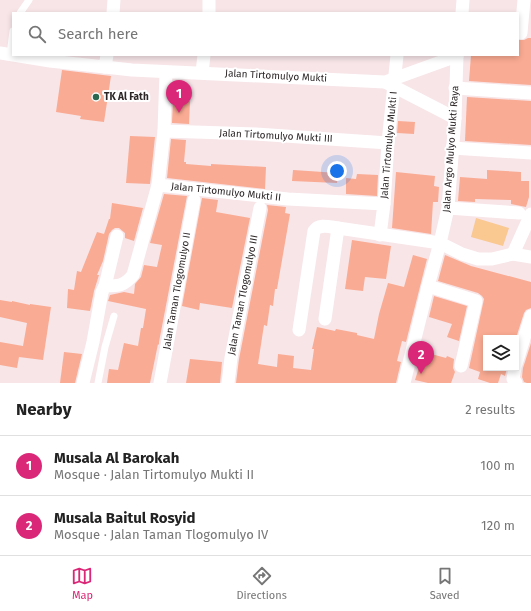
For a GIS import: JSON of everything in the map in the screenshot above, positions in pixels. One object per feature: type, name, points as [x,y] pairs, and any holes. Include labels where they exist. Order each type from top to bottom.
[{"type":"street","points":[[113,12],[114,0]]},
{"type":"street","points":[[209,0],[209,12]]},
{"type":"street","points":[[462,12],[463,0]]},
{"type":"street","points":[[523,33],[524,0]]},
{"type":"street","name":"Jalan Tirtomulyo Mukti","points":[[18,56],[50,61],[106,61],[132,70],[391,83],[457,56]]},
{"type":"street","points":[[202,73],[204,56]]},
{"type":"street","name":"Jalan Tirtomulyo Mukti I","points":[[380,234],[384,204],[391,83],[397,56]]},
{"type":"street","name":"Jalan Argo Mulyo Mukti Raya","points":[[404,383],[448,208],[455,118],[457,56]]},
{"type":"street","name":"Jalan Tirtomulyo Mukti II","points":[[166,72],[164,131],[158,185],[288,199],[384,204]]},
{"type":"street","name":"Jalan Tirtomulyo Mukti","points":[[391,83],[455,118]]},
{"type":"street","points":[[455,88],[531,93]]},
{"type":"street","name":"Jalan Tirtomulyo Mukti III","points":[[164,131],[256,134],[388,143]]},
{"type":"street","points":[[452,148],[531,153]]},
{"type":"street","points":[[105,286],[119,286],[133,275],[158,185]]},
{"type":"street","name":"Jalan Taman Tlogomulyo II","points":[[160,383],[194,200]]},
{"type":"street","name":"Jalan Taman Tlogomulyo III","points":[[228,383],[231,358],[260,208]]},
{"type":"street","points":[[448,208],[525,214],[513,254]]},
{"type":"street","points":[[299,330],[314,231],[320,226],[440,243],[462,254],[478,259],[492,259],[513,254],[531,258]]},
{"type":"street","points":[[325,319],[338,228]]},
{"type":"street","points":[[83,383],[93,342],[102,292],[105,286],[117,236]]},
{"type":"street","points":[[428,286],[476,301],[461,366]]},
{"type":"street","points":[[519,354],[531,316]]},
{"type":"street","points":[[514,371],[513,379],[516,383]]},
{"type":"lane","points":[[21,12],[29,0]]},
{"type":"lane","points":[[5,54],[12,34]]},
{"type":"lane","points":[[98,383],[105,347],[114,316]]},
{"type":"shaded area","points":[[476,218],[509,228],[503,246],[471,237]]},
{"type":"building","points":[[531,38],[531,85],[469,81],[471,56],[519,56],[519,40]]},
{"type":"building","points":[[62,70],[111,76],[104,122],[80,119],[81,116],[56,112]]},
{"type":"building","points":[[467,97],[531,101],[531,145],[465,141]]},
{"type":"building","points":[[173,100],[190,101],[189,124],[172,123]]},
{"type":"building","points":[[398,121],[415,122],[414,134],[397,133]]},
{"type":"building","points":[[130,136],[155,137],[150,184],[126,183]]},
{"type":"building","points":[[171,139],[186,140],[184,162],[186,162],[186,164],[266,167],[265,189],[167,178]]},
{"type":"building","points":[[293,170],[338,173],[337,183],[292,181]]},
{"type":"building","points":[[487,170],[521,172],[521,181],[529,181],[529,197],[526,207],[511,204],[511,200],[475,199],[475,202],[458,201],[460,177],[487,179]]},
{"type":"building","points":[[396,172],[435,176],[434,186],[439,187],[438,202],[433,202],[431,234],[392,228]]},
{"type":"building","points":[[357,174],[378,175],[377,196],[346,194],[346,178],[356,179]]},
{"type":"building","points":[[164,194],[187,196],[159,345],[158,344],[150,383],[107,383],[109,369],[118,370],[124,343],[138,346],[146,309],[108,301],[110,295],[124,292],[134,294],[135,284],[141,277],[144,265],[157,267],[162,245],[150,243]]},
{"type":"building","points":[[202,198],[218,200],[216,212],[250,218],[232,308],[200,303],[199,310],[182,306]]},
{"type":"building","points":[[112,203],[143,208],[134,241],[125,238],[125,233],[119,228],[112,230],[109,234],[103,261],[97,275],[99,275],[90,311],[67,308],[68,289],[74,290],[77,271],[81,272],[97,232],[104,234],[110,219]]},
{"type":"building","points":[[267,205],[286,207],[285,213],[290,214],[277,289],[275,289],[273,306],[270,305],[267,326],[264,325],[258,364],[277,367],[278,354],[294,356],[293,368],[311,370],[314,349],[312,349],[317,327],[335,331],[336,329],[357,333],[357,335],[374,339],[379,314],[388,283],[404,287],[413,255],[427,259],[406,342],[402,341],[397,361],[401,362],[396,383],[236,383],[239,359],[268,210]]},
{"type":"building","points":[[352,240],[391,246],[386,279],[365,277],[363,291],[345,289]]},
{"type":"building","points":[[445,255],[471,266],[531,282],[531,308],[526,310],[524,313],[517,335],[483,335],[483,371],[506,371],[505,376],[501,374],[498,383],[490,383],[478,379],[480,372],[469,368],[484,299],[478,293],[438,281]]},
{"type":"building","points":[[434,296],[467,306],[459,341],[447,337],[452,324],[429,317]]},
{"type":"building","points":[[0,300],[51,307],[43,360],[19,357],[17,368],[0,365],[0,342],[23,346],[27,323],[0,317]]},
{"type":"building","points":[[531,343],[531,383],[527,383],[524,382],[522,377],[523,368]]},
{"type":"building","points":[[64,352],[82,354],[75,383],[60,383]]},
{"type":"building","points":[[424,352],[446,358],[447,356],[454,359],[453,368],[455,372],[451,383],[428,383],[415,380]]},
{"type":"building","points":[[190,359],[222,362],[220,383],[186,383]]},
{"type":"place","name":"TK Al Fath","points":[[96,97]]},
{"type":"place","name":"Musala Al Barokah","points":[[179,113]]},
{"type":"place","name":"Musala Baitul Rosyid","points":[[421,374]]}]
